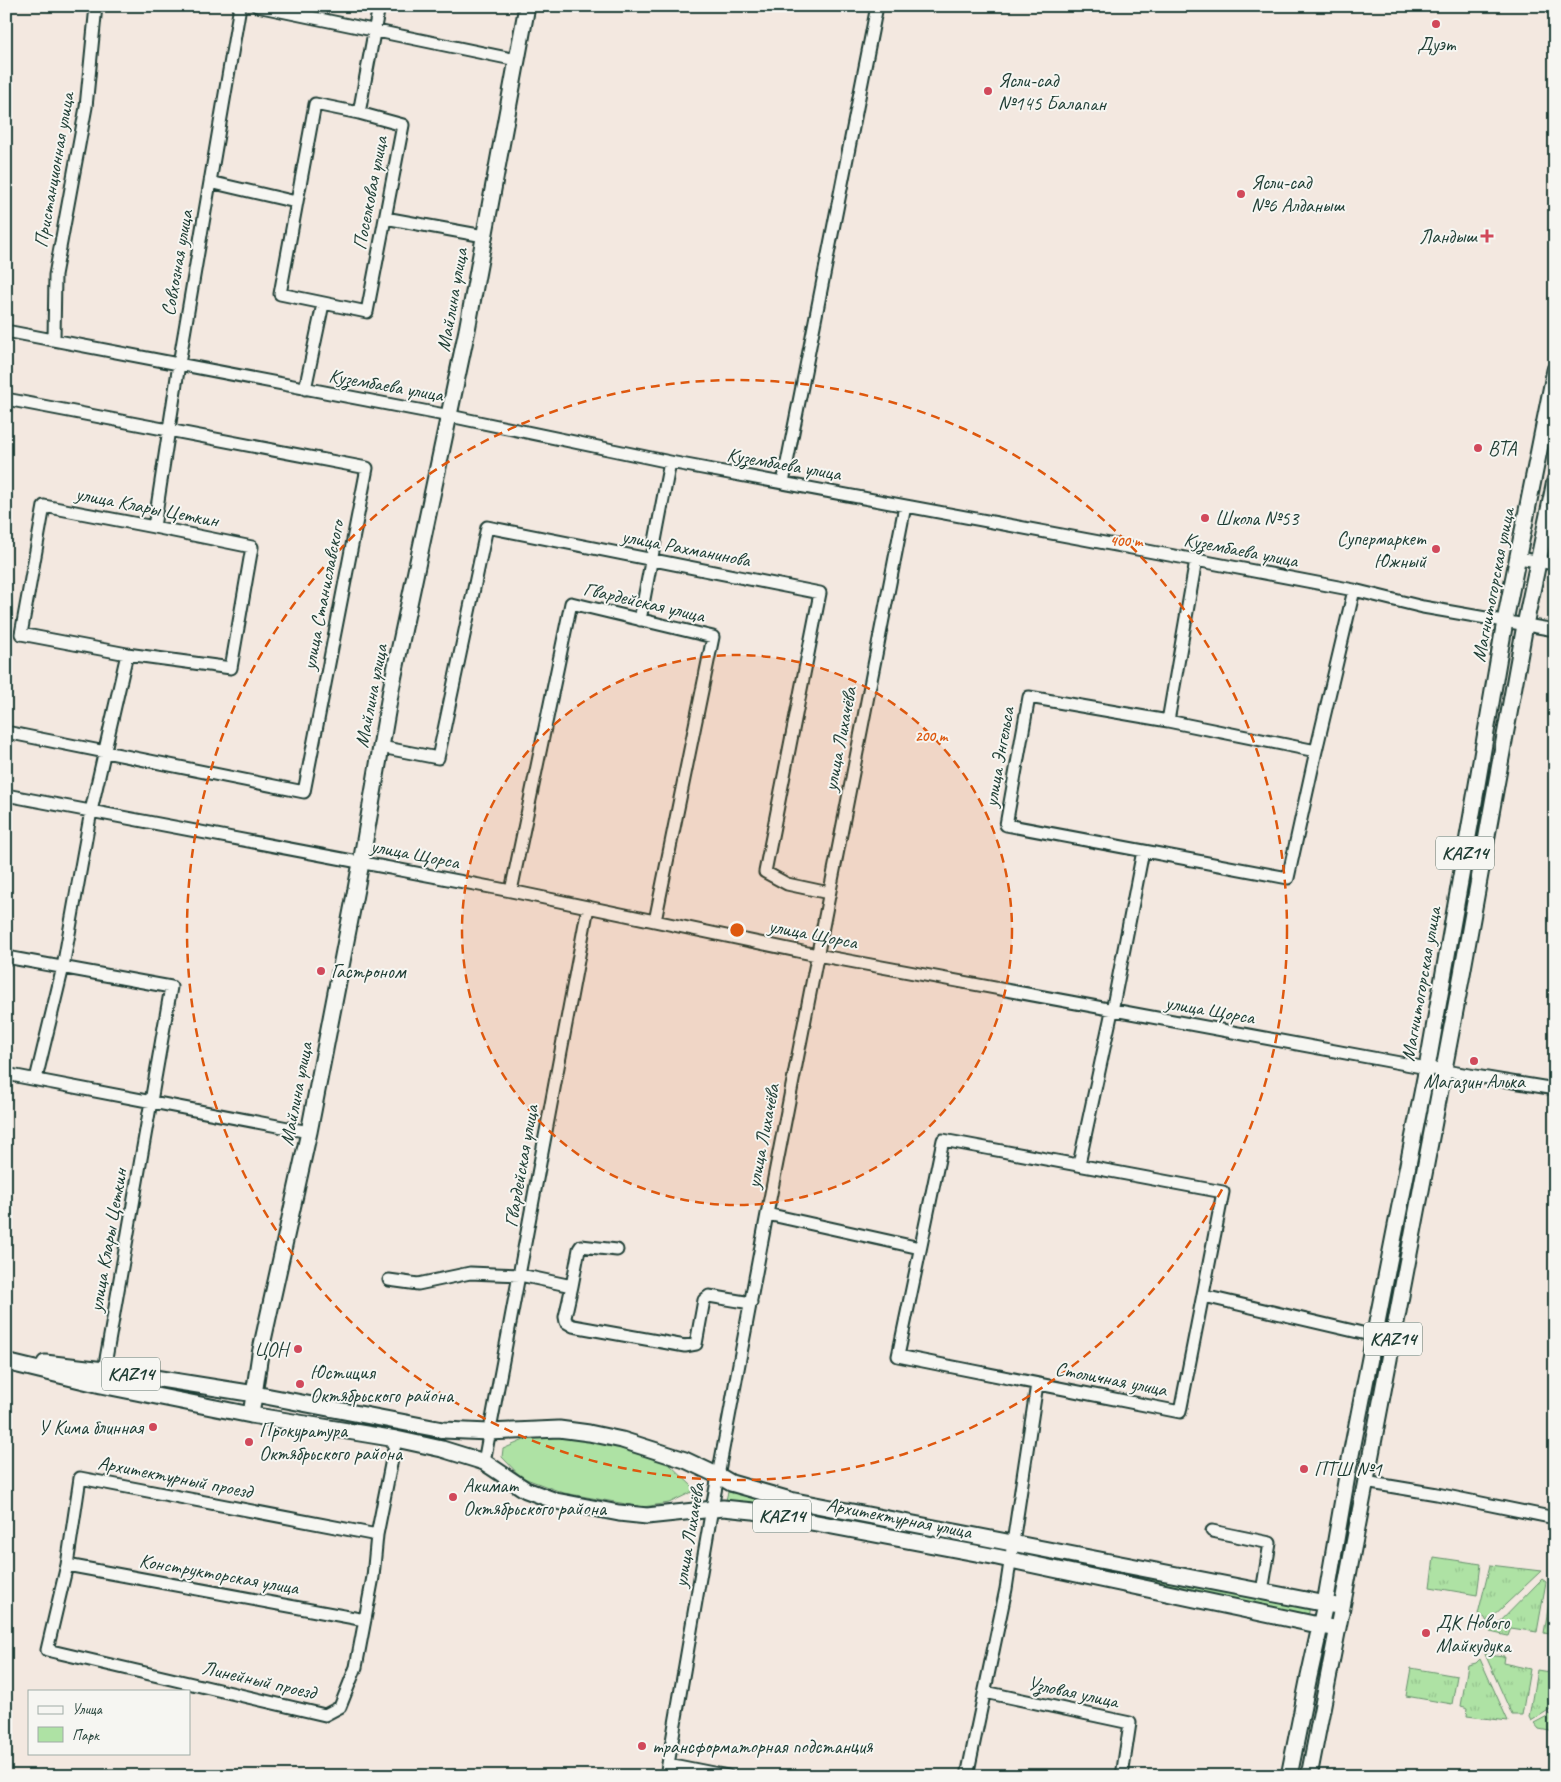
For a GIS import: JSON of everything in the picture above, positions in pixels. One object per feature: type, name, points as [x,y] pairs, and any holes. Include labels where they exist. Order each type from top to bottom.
[{"type":"main road","name":"Майлина улица","points":[[251,1415],[260,1354],[309,1132],[394,679],[468,330],[527,6]]},
{"type":"main road","name":"Магнитогорская улица","points":[[1289,1776],[1325,1604],[1348,1470],[1426,1068],[1505,621],[1555,370]]},
{"type":"main road","name":"Магнитогорская улица","points":[[1309,1776],[1490,828],[1525,625],[1555,481]]},
{"type":"main road","name":"Архитектурная улица","points":[[6,1360],[104,1370],[255,1394],[443,1430],[489,1432],[559,1429],[589,1433],[622,1440],[678,1457],[731,1483],[790,1500],[1325,1604]]},
{"type":"main road","name":"Архитектурная улица","points":[[6,1360],[101,1385],[251,1415],[396,1439],[442,1449],[484,1462],[526,1490],[556,1501],[619,1513],[647,1516],[712,1508],[754,1511],[1010,1560],[1321,1625]]},
{"type":"main road","points":[[1325,1604],[1342,1607]]},
{"type":"main road","points":[[1321,1625],[1337,1629]]},
{"type":"street","name":"Пристанционная улица","points":[[54,340],[55,275],[86,107],[96,6]]},
{"type":"street","name":"Совхозная улица","points":[[154,527],[179,364],[240,6]]},
{"type":"street","points":[[257,6],[517,60]]},
{"type":"street","points":[[360,113],[378,6]]},
{"type":"street","points":[[782,483],[877,6]]},
{"type":"street","name":"Поселковая улица","points":[[315,104],[360,113],[403,125],[367,312],[280,294],[296,202],[315,104]]},
{"type":"street","points":[[210,182],[296,202]]},
{"type":"street","points":[[385,218],[484,236]]},
{"type":"street","points":[[305,389],[323,304]]},
{"type":"street","name":"Кузембаева улица","points":[[6,331],[450,416],[670,462],[1354,590],[1424,607],[1555,630]]},
{"type":"street","name":"улица Станиславского","points":[[6,399],[367,468],[304,792],[6,732]]},
{"type":"street","points":[[640,620],[670,462]]},
{"type":"street","name":"улица Клары Цеткин","points":[[44,506],[154,527],[252,547],[231,668],[127,654],[21,634],[44,506]]},
{"type":"street","name":"улица Лихачёва","points":[[666,1776],[712,1508],[767,1214],[905,506]]},
{"type":"street","name":"улица Рахманинова","points":[[381,747],[438,758],[487,527],[820,593],[765,872],[787,884],[830,893]]},
{"type":"street","points":[[1518,558],[1555,564]]},
{"type":"street","points":[[1168,721],[1196,560]]},
{"type":"street","name":"улица Энгельса","points":[[1316,750],[1168,721],[1028,698],[1006,825],[1288,878],[1354,590]]},
{"type":"street","name":"Гвардейская улица","points":[[511,891],[571,603],[713,636],[655,921]]},
{"type":"street","points":[[36,1079],[63,967],[91,811],[127,654]]},
{"type":"street","name":"улица Щорса","points":[[6,795],[511,891],[816,955],[1112,1011],[1426,1068],[1555,1088]]},
{"type":"street","points":[[1079,1164],[1112,1011],[1143,850]]},
{"type":"street","name":"Гвардейская улица","points":[[484,1462],[588,907]]},
{"type":"street","name":"улица Клары Цеткин","points":[[6,957],[172,987],[101,1385]]},
{"type":"street","points":[[6,1074],[309,1132]]},
{"type":"street","name":"Столичная улица","points":[[943,1140],[1079,1164],[1223,1192],[1180,1412],[898,1356],[943,1140]]},
{"type":"street","points":[[767,1214],[920,1248]]},
{"type":"street","points":[[616,1250],[582,1246],[579,1249],[565,1317],[568,1324],[685,1346],[696,1344],[704,1300],[709,1296],[751,1303]]},
{"type":"street","points":[[389,1280],[418,1284],[470,1273],[520,1275],[572,1286]]},
{"type":"street","points":[[1204,1296],[1375,1336]]},
{"type":"street","name":"Столичная улица","points":[[1010,1560],[1037,1384]]},
{"type":"street","name":"Линейный проезд","points":[[47,1650],[325,1715],[340,1707],[356,1667],[373,1577],[377,1535],[396,1439]]},
{"type":"street","name":"Архитектурный проезд","points":[[47,1650],[67,1565],[80,1478],[377,1535]]},
{"type":"street","points":[[1366,1482],[1555,1518]]},
{"type":"street","points":[[1212,1531],[1270,1543],[1262,1592]]},
{"type":"street","points":[[967,1776],[1010,1560]]},
{"type":"street","name":"Конструкторская улица","points":[[67,1565],[365,1620]]},
{"type":"street","name":"Узловая улица","points":[[985,1692],[1130,1723],[1122,1776]]},
{"type":"street","points":[[668,1764],[728,1776]]},
{"type":"green space","points":[[568,1436],[611,1444],[667,1462],[693,1487],[692,1492],[669,1503],[643,1507],[564,1493],[521,1477],[502,1457],[503,1449],[531,1437]]},
{"type":"green space","points":[[728,1492],[996,1544],[994,1554],[725,1504]]},
{"type":"green space","points":[[1004,1545],[1310,1605],[1308,1618],[1002,1557]]},
{"type":"green space","points":[[1434,1557],[1481,1564],[1477,1595],[1430,1587]]},
{"type":"green space","points":[[1490,1565],[1541,1571],[1487,1622],[1485,1618],[1478,1614]]},
{"type":"green space","points":[[1542,1579],[1546,1582],[1537,1632],[1511,1628],[1508,1636],[1490,1632]]},
{"type":"green space","points":[[1555,1582],[1555,1635],[1544,1633],[1552,1585]]},
{"type":"green space","points":[[1485,1654],[1504,1656],[1503,1663],[1530,1669],[1522,1715],[1512,1715]]},
{"type":"green space","points":[[1480,1659],[1508,1721],[1467,1716],[1468,1708],[1461,1706],[1468,1665],[1476,1663]]},
{"type":"green space","points":[[1411,1668],[1457,1676],[1452,1704],[1406,1696]]},
{"type":"green space","points":[[1537,1670],[1555,1673],[1555,1706],[1531,1721],[1529,1717]]},
{"type":"green space","points":[[1555,1712],[1555,1732],[1539,1729],[1534,1723]]},
{"type":"place","name":"Дуэт","points":[[1436,24]]},
{"type":"place","name":"Ясли-сад №145 Балапан","points":[[988,91]]},
{"type":"place","name":"Ясли-сад №6 Алданыш","points":[[1241,194]]},
{"type":"place","name":"Ландыш","points":[[1487,236]]},
{"type":"place","name":"BTA","points":[[1478,448]]},
{"type":"place","name":"Школа №53","points":[[1205,518]]},
{"type":"place","name":"Супермаркет Южный","points":[[1436,549]]},
{"type":"place","name":"Гастроном","points":[[321,971]]},
{"type":"place","name":"Магазин Алька","points":[[1474,1061]]},
{"type":"place","name":"ЦОН","points":[[298,1349]]},
{"type":"place","name":"Юстиция Октябрьского района","points":[[300,1384]]},
{"type":"place","name":"У Кима блинная","points":[[153,1427]]},
{"type":"place","name":"Прокуратура Октябрьского района","points":[[249,1442]]},
{"type":"place","name":"ПТШ №1","points":[[1304,1469]]},
{"type":"place","name":"Акимат Октябрьского района","points":[[453,1497]]},
{"type":"place","name":"ДК Нового Майкудука","points":[[1426,1633]]},
{"type":"place","name":"трансформаторная подстанция","points":[[642,1746]]}]
